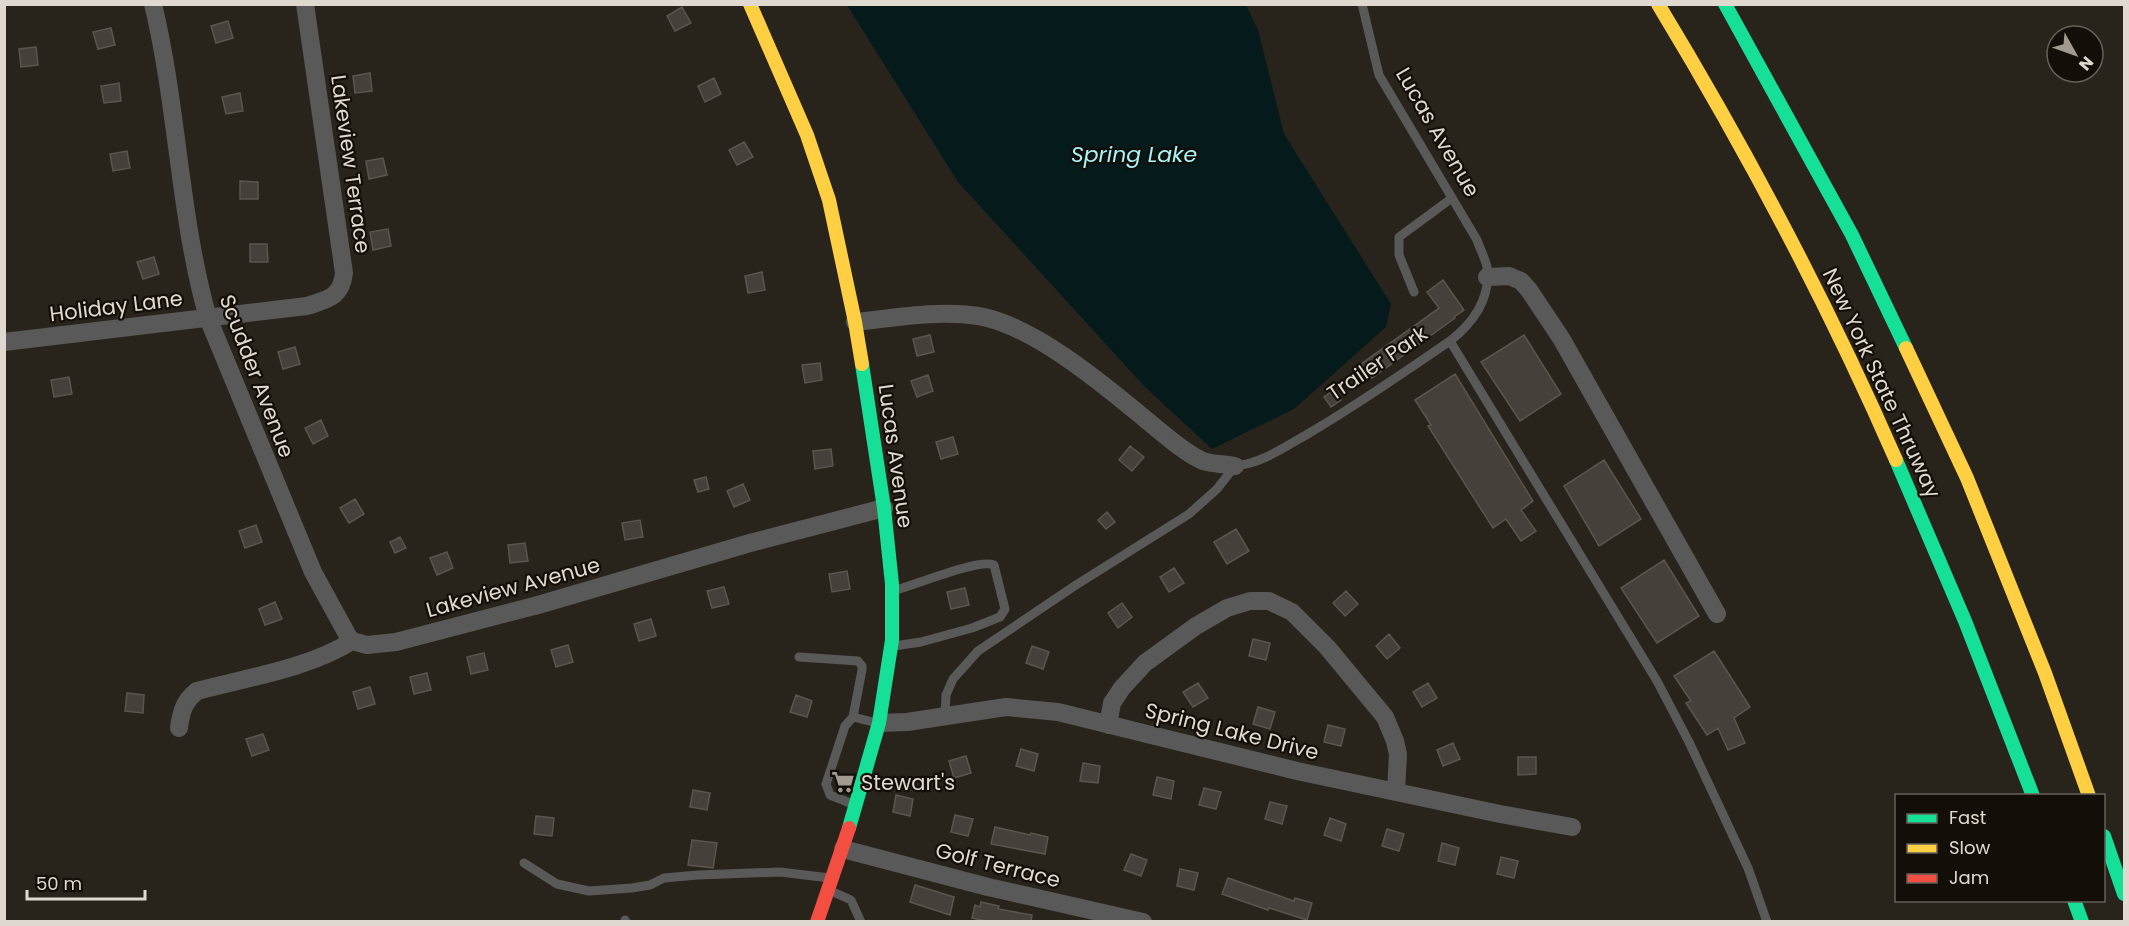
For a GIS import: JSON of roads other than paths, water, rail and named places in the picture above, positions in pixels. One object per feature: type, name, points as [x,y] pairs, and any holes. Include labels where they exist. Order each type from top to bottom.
[{"type":"main road","name":"Lucas Avenue","points":[[750,4],[807,135],[829,200],[855,322],[884,507],[892,591],[891,646],[879,723],[843,849],[817,921]]},
{"type":"main road","name":"New York State Thruway","points":[[1659,4],[1690,54],[1799,256],[1879,420],[1956,598],[2033,794]]},
{"type":"main road","name":"New York State Thruway","points":[[1725,4],[1852,235],[1968,478],[2045,673],[2089,794]]},
{"type":"main road","points":[[2105,842],[2124,894]]},
{"type":"main road","points":[[2075,902],[2082,921]]},
{"type":"street","name":"Scudder Avenue","points":[[153,4],[162,42],[199,284],[208,318],[313,572],[352,640]]},
{"type":"street","name":"Lakeview Terrace","points":[[305,4],[344,273],[342,286],[334,296],[305,307]]},
{"type":"street","points":[[1487,278],[1509,276],[1521,281],[1529,290],[1561,338],[1717,614]]},
{"type":"street","name":"Holiday Lane","points":[[4,342],[305,307]]},
{"type":"street","points":[[855,322],[946,314],[979,316],[1007,324],[1039,340],[1112,391],[1167,437],[1204,461],[1235,466]]},
{"type":"street","name":"Lakeview Avenue","points":[[352,640],[367,645],[406,639],[537,606],[750,543],[884,507]]},
{"type":"street","points":[[1108,725],[1112,703],[1122,688],[1145,663],[1196,626],[1227,608],[1250,601],[1269,601],[1292,612],[1327,647],[1385,717],[1398,754],[1396,792]]},
{"type":"street","points":[[179,728],[187,699],[196,691],[297,665],[336,651],[352,640]]},
{"type":"street","name":"Spring Lake Drive","points":[[879,723],[907,722],[1006,707],[1058,712],[1297,771],[1572,827]]},
{"type":"street","name":"Golf Terrace","points":[[843,849],[988,887],[1143,921]]},
{"type":"lane","name":"Lucas Avenue","points":[[1362,4],[1379,75],[1477,240],[1487,266],[1487,278]]},
{"type":"lane","points":[[1414,292],[1399,255],[1399,237],[1452,198]]},
{"type":"lane","name":"Trailer Park","points":[[1235,466],[1267,458],[1332,420],[1450,341],[1464,330],[1482,304],[1487,278]]},
{"type":"lane","points":[[1450,341],[1657,681],[1689,742],[1748,868],[1767,921]]},
{"type":"lane","points":[[945,716],[946,695],[953,679],[978,651],[1076,585],[1189,514],[1217,489],[1235,466]]},
{"type":"lane","points":[[891,646],[921,642],[972,628],[1000,617],[1005,609],[994,565],[988,562],[892,591]]},
{"type":"lane","points":[[800,657],[858,661],[862,666],[853,717],[845,726],[826,784],[830,795],[856,805]]},
{"type":"lane","points":[[853,717],[879,723]]},
{"type":"lane","points":[[524,863],[557,884],[589,891],[650,885],[664,878],[780,872],[830,884],[851,900],[861,921]]},
{"type":"water","name":"Spring Lake","points":[[847,5],[1246,5],[1258,30],[1284,134],[1391,304],[1386,327],[1294,409],[1212,449],[1145,387],[958,182]]},
{"type":"place","name":"Stewart's","points":[[843,782]]}]
